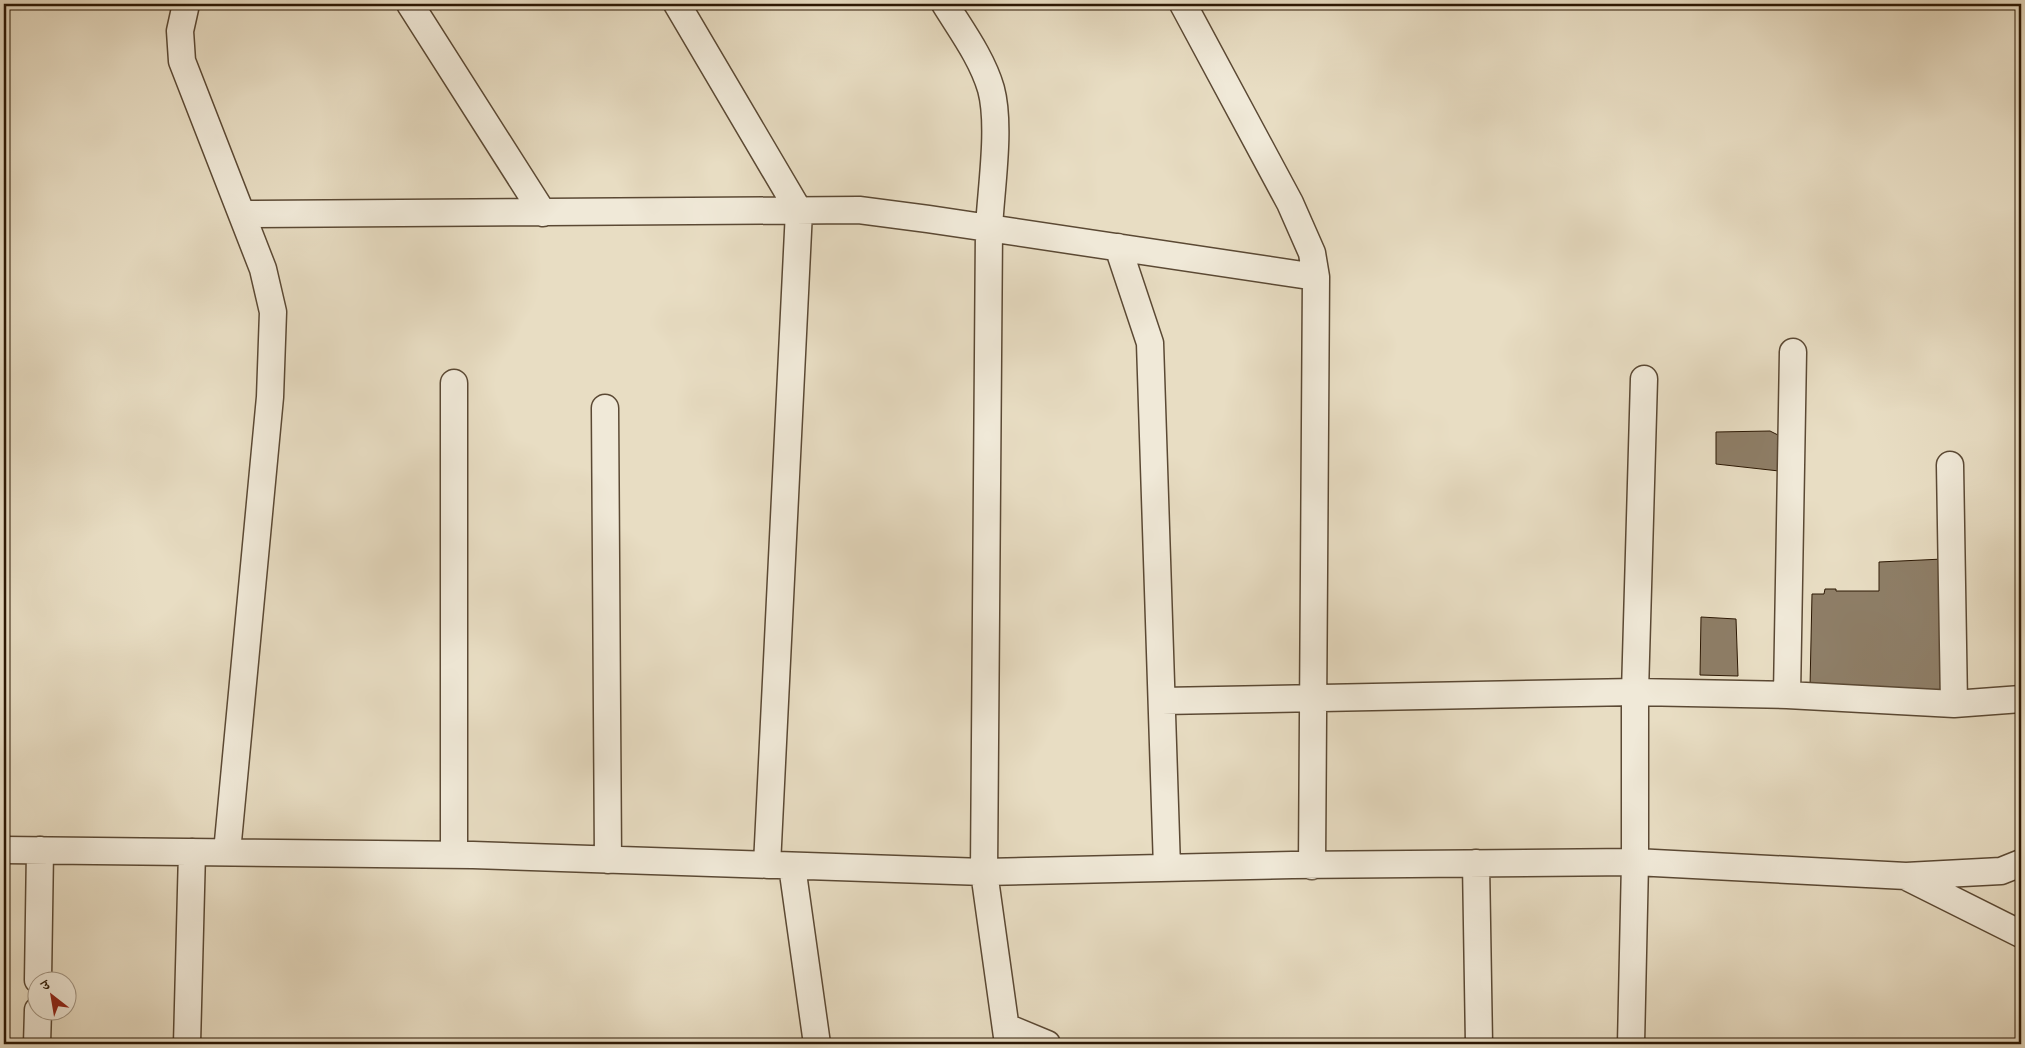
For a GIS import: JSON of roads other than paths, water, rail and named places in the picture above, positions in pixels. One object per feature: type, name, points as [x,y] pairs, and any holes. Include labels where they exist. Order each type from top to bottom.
[{"type":"street","points":[[186,4],[180,31],[182,61],[263,269],[273,312],[270,397],[227,852]]},
{"type":"street","points":[[410,4],[543,212]]},
{"type":"street","points":[[676,4],[799,211],[766,865]]},
{"type":"street","points":[[945,4],[976,55],[991,89],[995,124],[988,228],[984,872],[1007,1036],[1047,1044]]},
{"type":"street","points":[[1183,4],[1290,203],[1312,253],[1316,277],[1312,866]]},
{"type":"street","points":[[242,214],[859,210],[1316,277]]},
{"type":"street","points":[[1118,247],[1150,343],[1168,868]]},
{"type":"street","points":[[1787,695],[1793,352]]},
{"type":"street","points":[[1631,1044],[1635,862],[1635,692],[1644,379]]},
{"type":"street","points":[[454,383],[454,855]]},
{"type":"street","points":[[605,408],[608,860]]},
{"type":"street","points":[[1950,465],[1954,704]]},
{"type":"street","points":[[1162,701],[1635,692],[1787,695],[1954,704],[2021,699]]},
{"type":"street","points":[[4,850],[454,855],[984,872],[1635,862],[1906,876],[2001,871],[2021,863]]},
{"type":"street","points":[[38,970],[40,850]]},
{"type":"street","points":[[187,1044],[192,852]]},
{"type":"street","points":[[1476,863],[1479,1044]]},
{"type":"street","points":[[792,866],[817,1044]]},
{"type":"street","points":[[1906,876],[2021,934]]},
{"type":"street","points":[[37,1044],[38,1020]]}]
